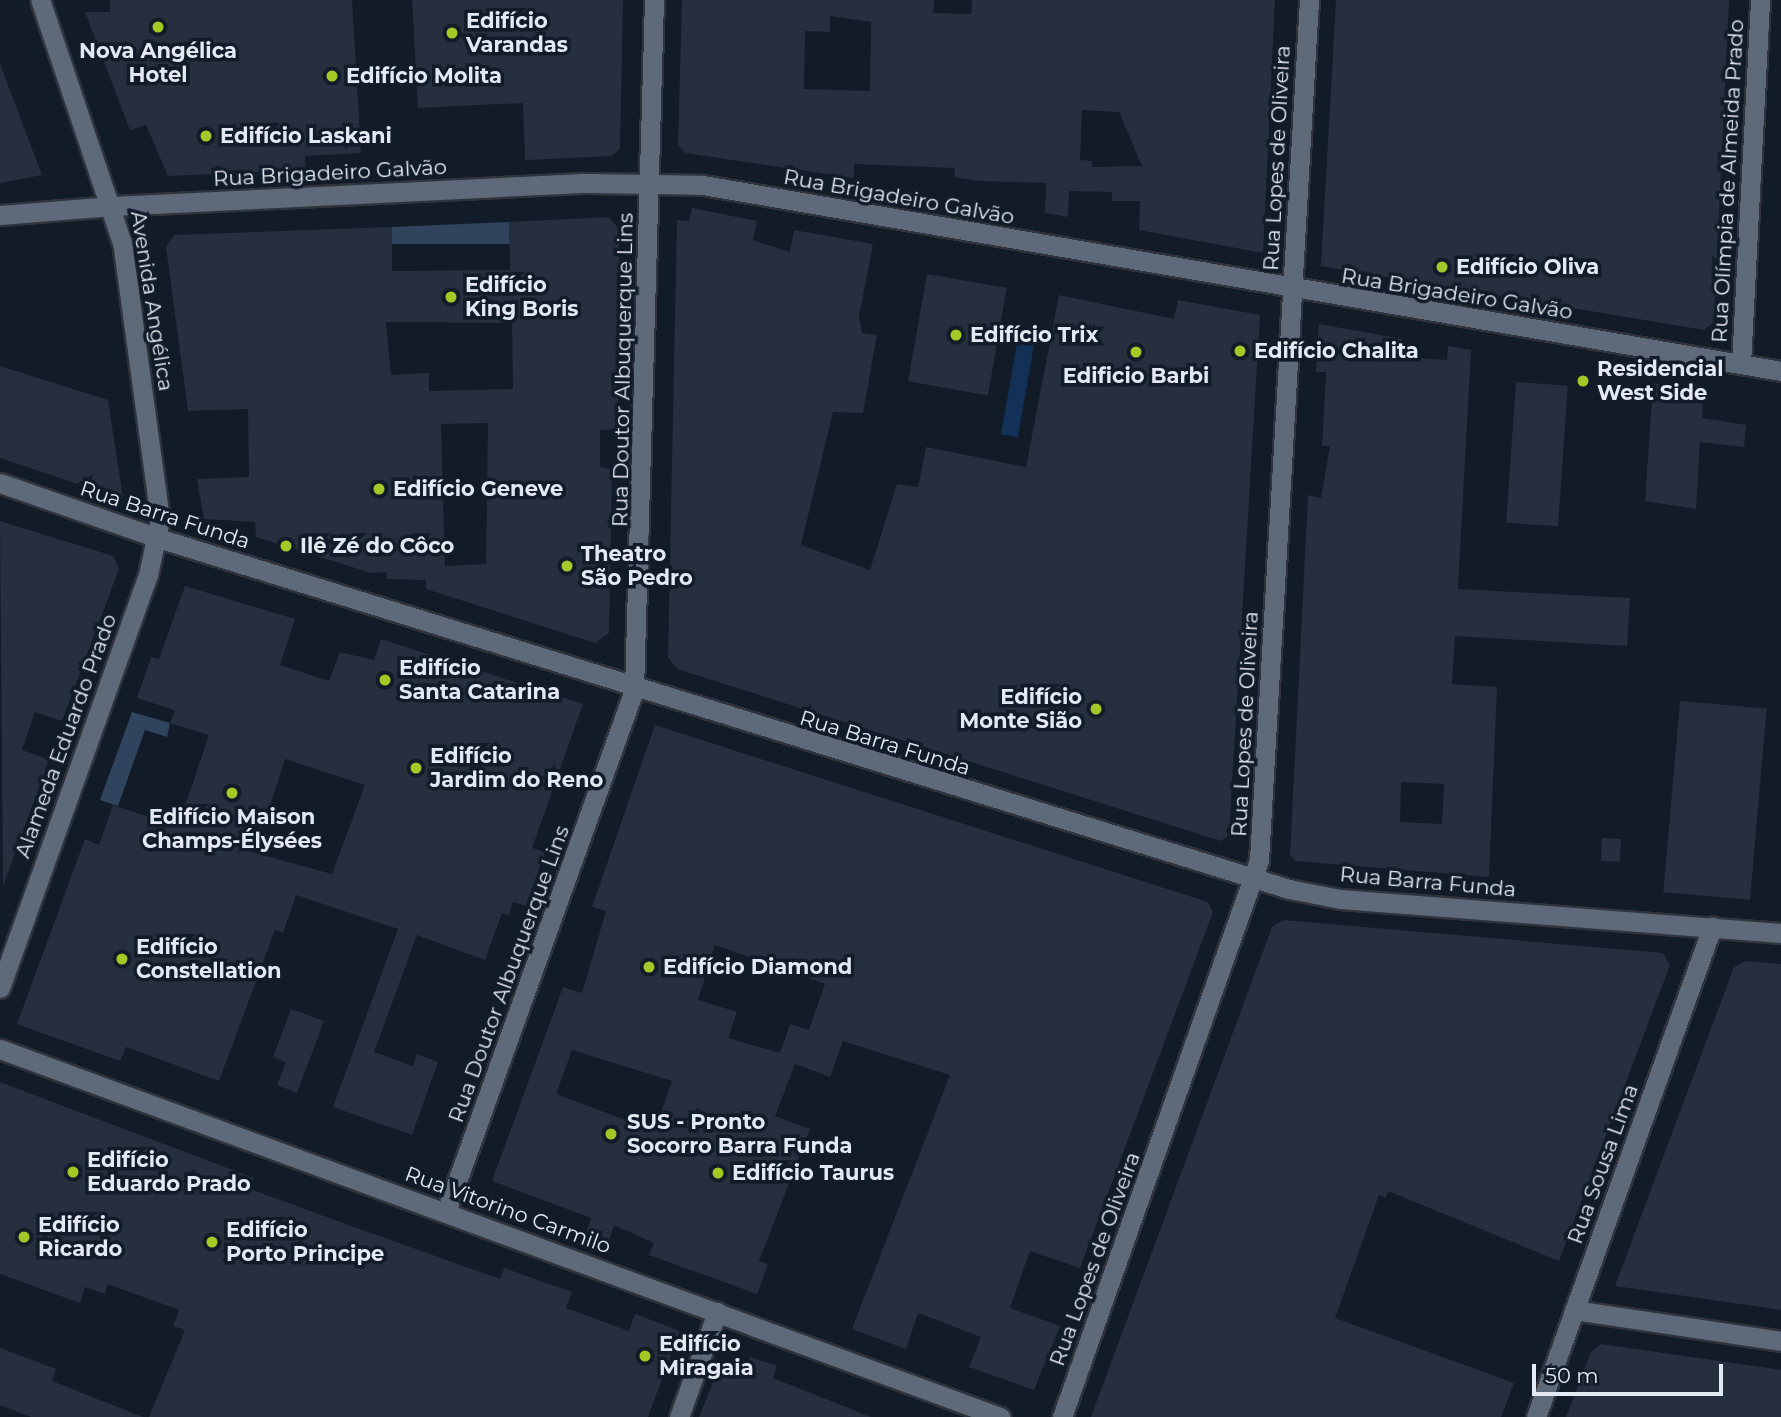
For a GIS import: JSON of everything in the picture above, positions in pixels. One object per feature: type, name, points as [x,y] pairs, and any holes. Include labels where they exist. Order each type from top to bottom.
[{"type":"street","name":"Avenida Angélica","points":[[40,0],[113,206],[160,501],[158,538]]},
{"type":"street","name":"Rua Doutor Albuquerque Lins","points":[[446,1212],[634,690],[654,0]]},
{"type":"street","name":"Rua Lopes de Oliveira","points":[[1062,1417],[1255,880],[1309,0]]},
{"type":"street","name":"Rua Olímpia de Almeida Prado","points":[[1741,364],[1760,0]]},
{"type":"street","name":"Rua Brigadeiro Galvão","points":[[0,215],[113,206],[650,181],[703,185],[1292,290],[1781,371]]},
{"type":"street","name":"Rua Barra Funda","points":[[0,483],[158,538],[634,690],[1255,880],[1340,899],[1781,933]]},
{"type":"street","name":"Alameda Eduardo Prado","points":[[0,988],[158,538]]},
{"type":"street","name":"Rua Sousa Lima","points":[[1536,1417],[1712,927]]},
{"type":"street","name":"Rua Vitorino Carmilo","points":[[0,1049],[1000,1417]]},
{"type":"street","points":[[1574,1310],[1781,1341]]},
{"type":"street","points":[[679,1417],[717,1312]]},
{"type":"shaded area","points":[[509,222],[510,244],[392,244],[392,227]]},
{"type":"shaded area","points":[[1018,338],[1035,341],[1018,437],[1001,435]]},
{"type":"shaded area","points":[[132,712],[170,723],[167,737],[145,730],[118,806],[100,800]]},
{"type":"building","points":[[110,0],[352,0],[361,153],[305,156],[306,170],[168,176],[146,125],[130,130],[85,12],[110,12]]},
{"type":"building","points":[[412,0],[623,0],[620,149],[612,156],[525,160],[523,103],[418,108]]},
{"type":"building","points":[[682,0],[934,0],[933,13],[971,14],[972,0],[1275,0],[1263,253],[1139,230],[1140,201],[1112,201],[1112,192],[1069,191],[1068,217],[1045,213],[1046,183],[979,181],[954,177],[955,168],[854,164],[854,178],[685,153],[678,145]],"holes":[[[830,16],[871,22],[870,91],[804,89],[805,31],[830,32]],[[1082,110],[1119,112],[1142,166],[1092,167],[1092,161],[1080,160]]]},
{"type":"building","points":[[1336,0],[1729,0],[1714,322],[1704,330],[1321,266]]},
{"type":"building","points":[[0,64],[42,175],[0,183]]},
{"type":"building","points":[[692,208],[757,221],[753,240],[790,252],[794,230],[873,244],[859,317],[862,333],[877,335],[863,413],[833,412],[801,545],[870,570],[897,484],[918,487],[926,447],[1026,467],[1059,295],[1174,319],[1178,300],[1260,315],[1229,835],[1221,841],[677,669],[668,657],[677,220],[689,221]]},
{"type":"building","points":[[609,217],[619,229],[618,429],[600,430],[600,467],[612,469],[609,633],[595,643],[426,589],[426,580],[387,579],[387,572],[371,573],[256,537],[255,522],[204,519],[197,479],[249,477],[248,409],[188,411],[166,247],[174,235],[392,227],[392,271],[510,270],[509,222]],"holes":[[[386,322],[512,323],[513,389],[429,391],[429,373],[391,375]],[[488,423],[486,564],[445,566],[441,424]]]},
{"type":"building","name":"Edifício Trix","points":[[927,274],[1007,288],[988,395],[908,381]]},
{"type":"building","points":[[1319,324],[1403,339],[1402,357],[1447,360],[1448,346],[1471,350],[1458,589],[1630,598],[1627,646],[1455,636],[1452,684],[1497,687],[1489,877],[1296,861],[1290,855],[1308,495],[1321,498],[1330,446],[1322,446],[1326,372],[1316,372]],"holes":[[[1401,782],[1444,784],[1442,824],[1400,822]]]},
{"type":"building","points":[[0,366],[108,400],[123,499],[0,458]]},
{"type":"building","points":[[1516,382],[1568,386],[1558,526],[1506,523]]},
{"type":"building","points":[[1653,383],[1704,392],[1702,418],[1746,425],[1744,447],[1700,442],[1696,509],[1645,501]]},
{"type":"building","points":[[0,521],[113,556],[119,569],[62,721],[35,712],[22,750],[49,760],[3,886]]},
{"type":"building","points":[[185,586],[295,619],[280,665],[329,681],[340,652],[374,660],[381,639],[583,704],[532,848],[545,852],[526,906],[513,902],[509,915],[502,913],[485,960],[417,935],[374,1052],[413,1066],[417,1054],[438,1062],[412,1135],[333,1107],[398,929],[296,895],[283,933],[275,930],[219,1081],[126,1047],[120,1061],[17,1024],[85,839],[99,845],[113,805],[178,827],[209,735],[170,723],[175,710],[137,698],[151,657],[159,659]],"holes":[[[285,759],[365,785],[332,874],[255,853]]]},
{"type":"building","points":[[1680,701],[1767,709],[1750,900],[1663,892]]},
{"type":"building","points":[[655,725],[1208,902],[1213,912],[1080,1268],[1030,1251],[1010,1308],[1060,1326],[1034,1390],[969,1367],[981,1337],[918,1313],[906,1349],[852,1329],[950,1075],[843,1041],[830,1077],[795,1064],[775,1116],[810,1129],[759,1261],[768,1264],[757,1294],[649,1255],[654,1243],[614,1225],[609,1240],[586,1232],[591,1218],[492,1181],[563,987],[582,993],[606,911],[592,907]],"holes":[[[715,945],[825,984],[809,1030],[790,1024],[780,1053],[728,1038],[737,1012],[698,1000]],[[572,1050],[672,1081],[655,1131],[556,1094]]]},
{"type":"building","points":[[1602,838],[1621,839],[1620,862],[1601,861]]},
{"type":"building","points":[[1283,920],[1663,953],[1670,965],[1559,1261],[1388,1191],[1386,1198],[1379,1195],[1335,1318],[1514,1383],[1501,1417],[1091,1417],[1272,927]]},
{"type":"building","points":[[1746,961],[1781,964],[1781,1310],[1615,1286],[1734,967]]},
{"type":"building","points":[[291,1009],[324,1021],[297,1093],[277,1085],[286,1062],[273,1057]]},
{"type":"building","points":[[0,1082],[254,1178],[250,1189],[500,1279],[504,1268],[572,1292],[566,1308],[629,1331],[635,1314],[680,1331],[648,1417],[149,1417],[185,1330],[173,1326],[179,1310],[108,1284],[105,1294],[85,1287],[80,1303],[0,1274]]},
{"type":"building","points":[[1601,1344],[1781,1370],[1781,1417],[1566,1417],[1591,1352]]},
{"type":"building","points":[[0,1348],[56,1369],[52,1381],[143,1417],[31,1417],[0,1405]]},
{"type":"building","points":[[750,1357],[777,1366],[773,1378],[871,1417],[699,1417],[720,1365],[746,1368]]},
{"type":"place","name":"Nova Angélica Hotel","points":[[158,27]]},
{"type":"place","name":"Edifício Varandas","points":[[452,33]]},
{"type":"place","name":"Edifício Molita","points":[[332,76]]},
{"type":"place","name":"Edifício Laskani","points":[[206,136]]},
{"type":"place","name":"Edifício Oliva","points":[[1442,267]]},
{"type":"place","name":"Edifício King Boris","points":[[451,297]]},
{"type":"place","name":"Edifício Trix","points":[[956,335]]},
{"type":"place","name":"Edifício Chalita","points":[[1240,351]]},
{"type":"place","name":"Edificio Barbi","points":[[1136,352]]},
{"type":"place","name":"Residencial West Side","points":[[1583,381]]},
{"type":"place","name":"Edifício Geneve","points":[[379,489]]},
{"type":"place","name":"Ilê Zé do Côco","points":[[286,546]]},
{"type":"place","name":"Theatro São Pedro","points":[[567,566]]},
{"type":"place","name":"Edifício Santa Catarina","points":[[385,680]]},
{"type":"place","name":"Edifício Monte Sião","points":[[1096,709]]},
{"type":"place","name":"Edifício Jardim do Reno","points":[[416,768]]},
{"type":"place","name":"Edifício Maison Champs-Élysées","points":[[232,793]]},
{"type":"place","name":"Edifício Constellation","points":[[122,959]]},
{"type":"place","name":"Edifício Diamond","points":[[649,967]]},
{"type":"place","name":"SUS - Pronto Socorro Barra Funda","points":[[611,1134]]},
{"type":"place","name":"Edifício Eduardo Prado","points":[[73,1172]]},
{"type":"place","name":"Edifício Taurus","points":[[718,1173]]},
{"type":"place","name":"Edifício Ricardo","points":[[24,1237]]},
{"type":"place","name":"Edifício Porto Principe","points":[[212,1242]]},
{"type":"place","name":"Edifício Miragaia","points":[[645,1356]]}]
